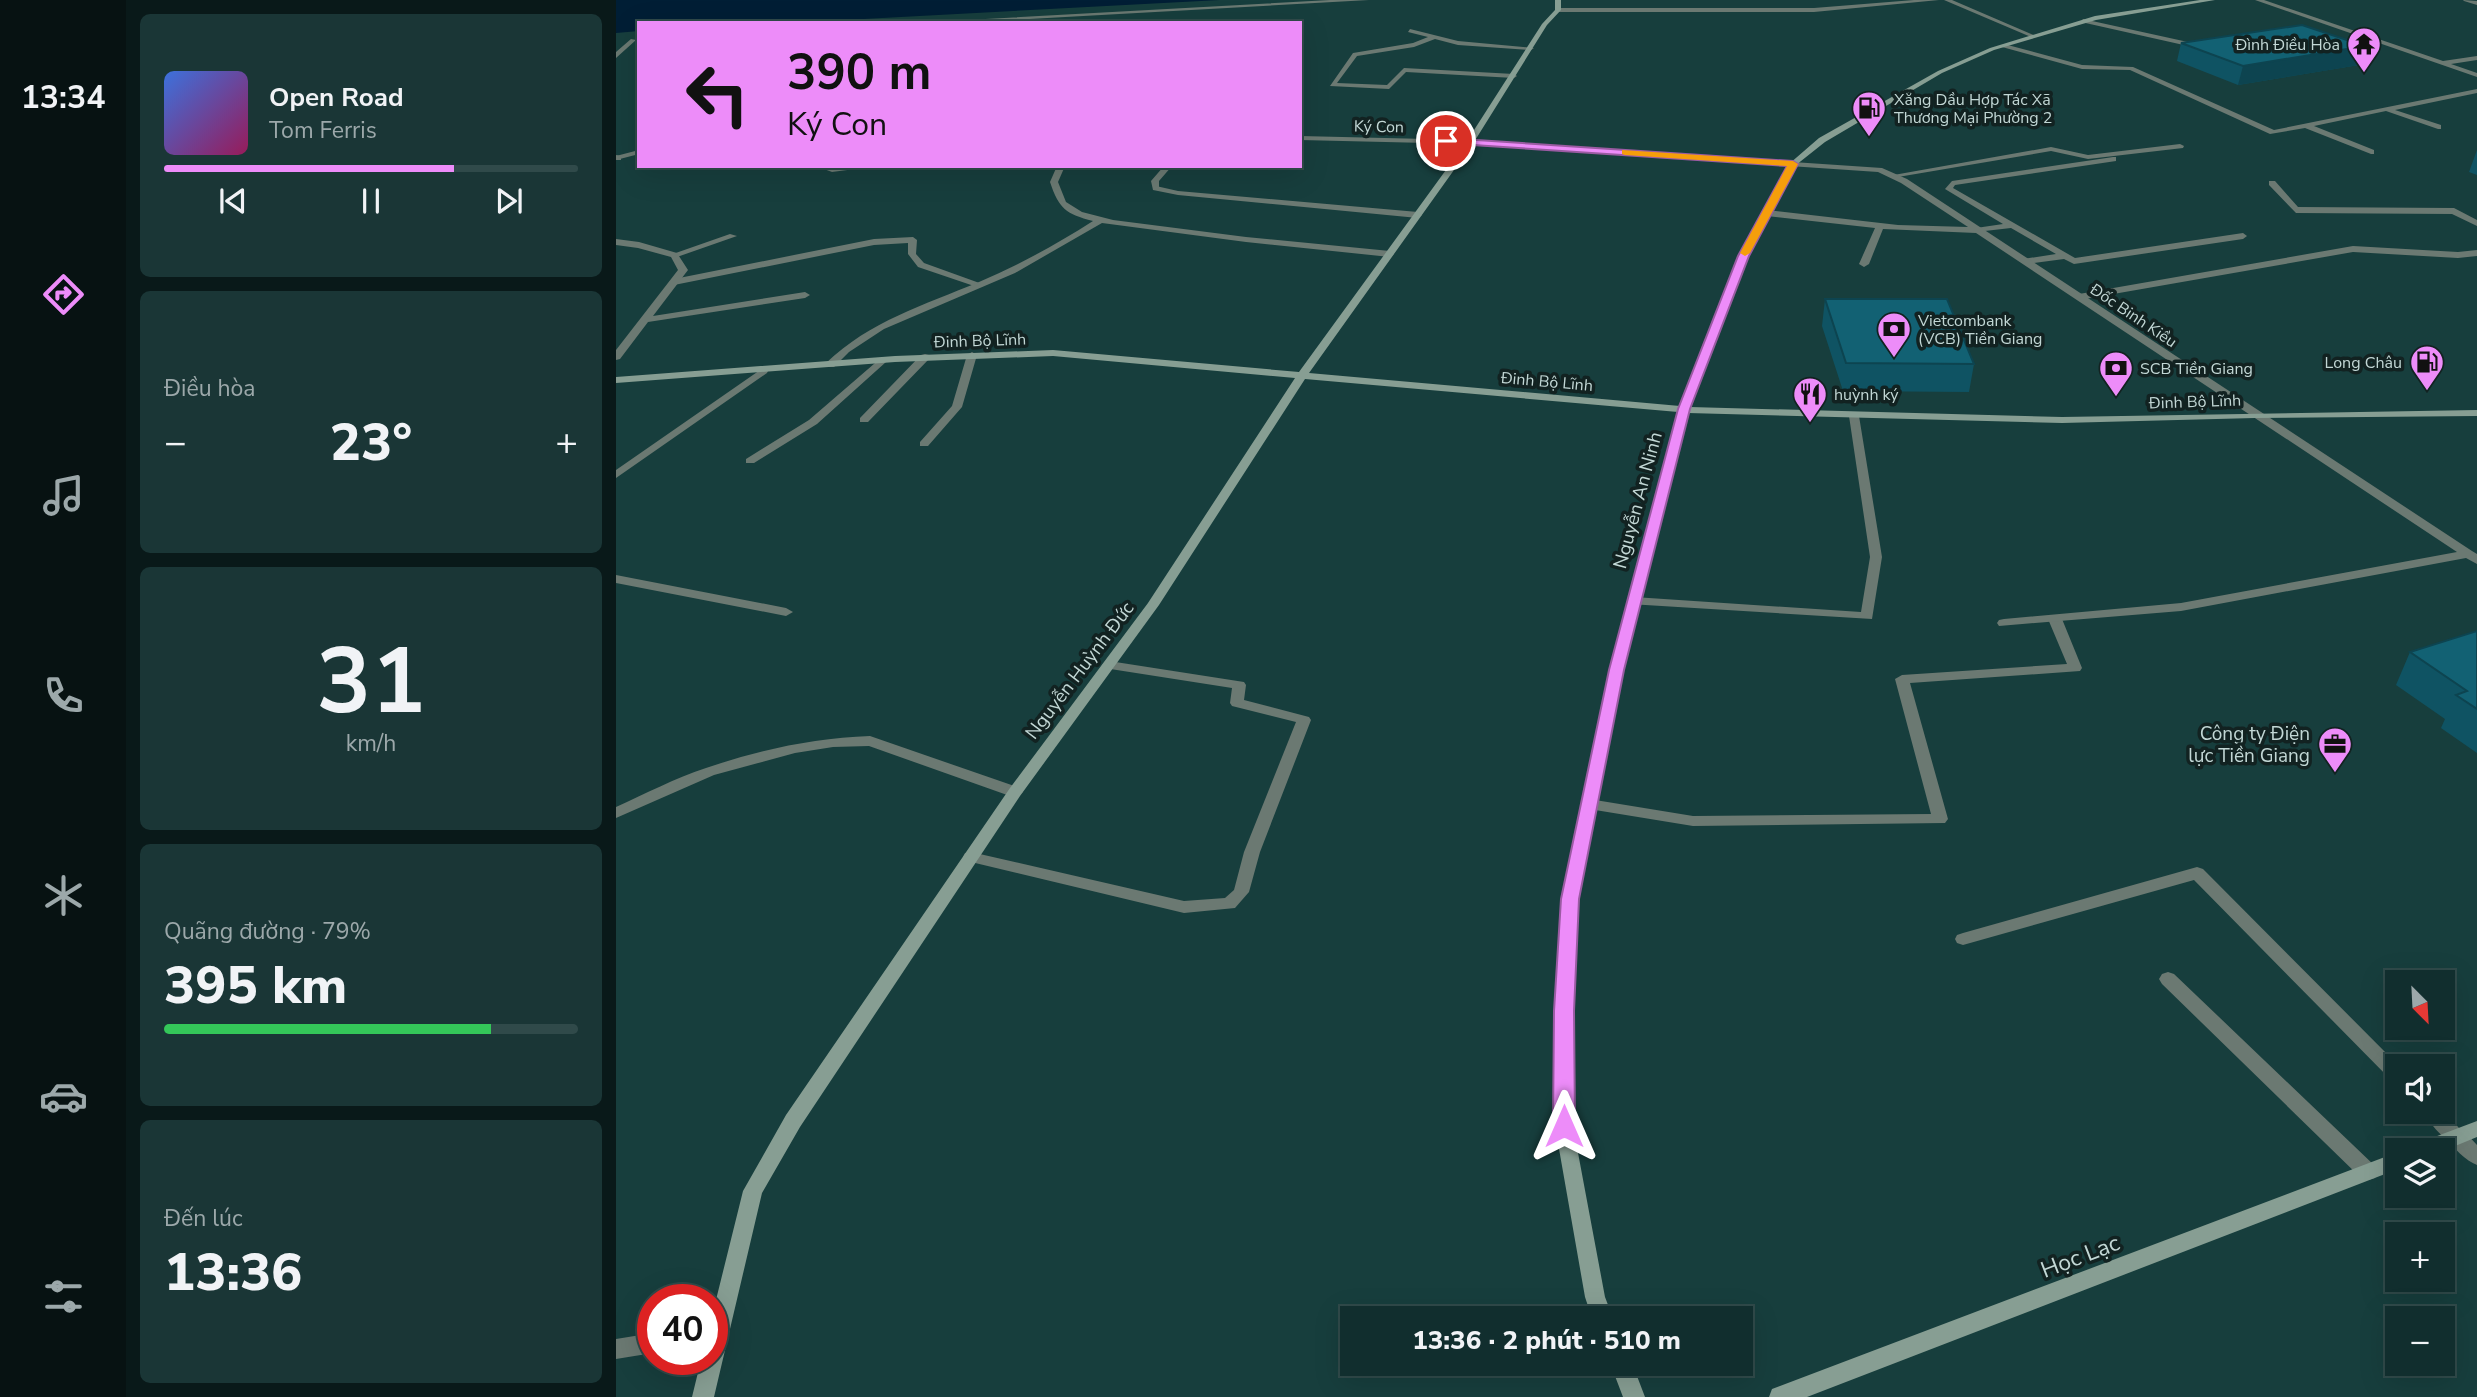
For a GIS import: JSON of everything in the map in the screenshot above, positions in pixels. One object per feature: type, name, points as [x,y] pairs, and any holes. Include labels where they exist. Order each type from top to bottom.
[{"type":"street","points":[[951,21],[1366,0]]},
{"type":"street","points":[[1558,0],[1558,10],[1814,10],[1936,0]]},
{"type":"street","points":[[1947,0],[2033,36]]},
{"type":"street","name":"Nguyễn An Ninh","points":[[1598,1306],[1564,1126],[1564,1011],[1570,899],[1616,670],[1684,409],[1744,256],[1793,164],[1822,140],[1940,72],[2004,46],[2082,21],[2139,9],[2212,0]]},
{"type":"street","points":[[2258,0],[2477,75]]},
{"type":"street","points":[[2466,0],[2477,3]]},
{"type":"street","name":"Nguyễn Huỳnh Đức","points":[[728,1285],[753,1191],[793,1121],[1015,792],[1153,605],[1301,376],[1470,142],[1545,24],[1558,10]]},
{"type":"street","points":[[1120,12],[1122,21]]},
{"type":"street","points":[[1142,21],[1161,20]]},
{"type":"street","points":[[2082,21],[2201,47]]},
{"type":"street","points":[[1410,31],[1458,43],[1531,48]]},
{"type":"street","points":[[1435,37],[1414,45],[1355,54],[1332,85],[1390,87],[1404,71],[1514,76]]},
{"type":"street","points":[[616,42],[636,40]]},
{"type":"street","points":[[616,56],[636,40]]},
{"type":"street","points":[[2004,46],[2082,67],[2131,68],[2273,132],[2477,92]]},
{"type":"street","points":[[2443,64],[2477,58]]},
{"type":"street","points":[[2388,110],[2438,127]]},
{"type":"street","points":[[2306,126],[2371,152]]},
{"type":"street","name":"Ký Con","points":[[1302,138],[1470,142],[1793,164]]},
{"type":"street","points":[[1892,176],[2051,149],[2088,157],[2180,146]]},
{"type":"street","points":[[617,158],[637,153]]},
{"type":"street","points":[[2113,159],[1952,183],[1949,190],[2074,261],[2243,236]]},
{"type":"street","name":"Đốc Binh Kiều","points":[[1793,164],[1858,167],[1879,170],[1892,176],[1979,230],[2472,557]]},
{"type":"street","points":[[826,168],[853,168]]},
{"type":"street","points":[[1060,168],[1055,182],[1061,203],[1069,209],[1102,219],[1233,239],[1390,254]]},
{"type":"street","points":[[1166,168],[1155,181],[1156,188],[1178,193],[1418,215]]},
{"type":"street","points":[[2272,183],[2296,210],[2454,211],[2477,223]]},
{"type":"street","points":[[1767,213],[1941,231],[1979,230],[2014,225]]},
{"type":"street","points":[[830,365],[857,340],[918,310],[1037,259],[1102,219]]},
{"type":"street","points":[[1864,264],[1881,226]]},
{"type":"street","points":[[616,242],[639,245],[674,255],[733,236]]},
{"type":"street","points":[[674,282],[874,242],[913,240],[912,254],[921,265],[980,285]]},
{"type":"street","points":[[2079,297],[2353,249],[2458,255],[2477,253]]},
{"type":"street","points":[[616,357],[683,270],[674,255]]},
{"type":"street","points":[[2026,261],[2065,256]]},
{"type":"street","points":[[644,320],[805,295]]},
{"type":"street","name":"Đinh Bộ Lĩnh","points":[[616,380],[882,360],[1053,353],[1684,409],[2062,420],[2255,415],[2477,414]]},
{"type":"street","points":[[924,444],[957,407],[972,355]]},
{"type":"street","points":[[864,420],[925,358]]},
{"type":"street","points":[[750,461],[813,422],[882,360]]},
{"type":"street","points":[[616,475],[763,370]]},
{"type":"street","points":[[1634,601],[1867,616],[1876,557],[1854,416]]},
{"type":"street","points":[[2004,623],[2182,607],[2472,557]]},
{"type":"street","points":[[616,579],[786,612]]},
{"type":"street","points":[[1589,804],[1693,821],[1940,819],[1902,679],[2075,668],[2055,619]]},
{"type":"street","points":[[971,857],[1184,907],[1230,904],[1241,892],[1252,852],[1304,720],[1237,703],[1239,685],[1109,665]]},
{"type":"street","points":[[616,813],[709,772],[794,748],[833,742],[870,741],[1015,792]]},
{"type":"street","points":[[1963,939],[2197,873],[2385,1063]]},
{"type":"street","points":[[2168,979],[2368,1172]]},
{"type":"street","points":[[2444,1124],[2477,1157]]},
{"type":"street","points":[[2457,1137],[2477,1129]]},
{"type":"street","name":"Học Lạc","points":[[1780,1397],[2385,1165]]},
{"type":"street","points":[[616,1349],[637,1346]]},
{"type":"street","name":"Nguyễn Huỳnh Đức","points":[[703,1397],[707,1375]]},
{"type":"street","points":[[1626,1376],[1634,1397]]},
{"type":"water","points":[[616,0],[1220,0],[826,21],[637,21],[637,31],[616,33]]},
{"type":"building","points":[[2302,25],[2365,46],[2243,66],[2181,43]]},
{"type":"building","points":[[1825,299],[1947,299],[1974,364],[1846,363]]},
{"type":"building","points":[[2477,631],[2477,709],[2456,695],[2467,691],[2410,652]]},
{"type":"slow traffic","points":[[1625,152],[1793,164],[1745,253]]},
{"type":"place","name":"Đình Điều Hòa","points":[[2364,74]]},
{"type":"place","name":"Xăng Dầu Hợp Tác Xã Thương Mại Phường 2","points":[[1869,138]]},
{"type":"place","name":"Vietcombank (VCB) Tiền Giang","points":[[1894,359]]},
{"type":"place","name":"Long Châu","points":[[2427,392]]},
{"type":"place","name":"SCB Tiền Giang","points":[[2116,398]]},
{"type":"place","name":"huỳnh ký","points":[[1810,424]]},
{"type":"place","name":"Công ty Điện lực Tiền Giang","points":[[2335,774]]},
{"type":"route","points":[[1446,141],[1793,164],[1744,256],[1684,409],[1616,670],[1570,899],[1564,1011],[1564,1126]]}]
